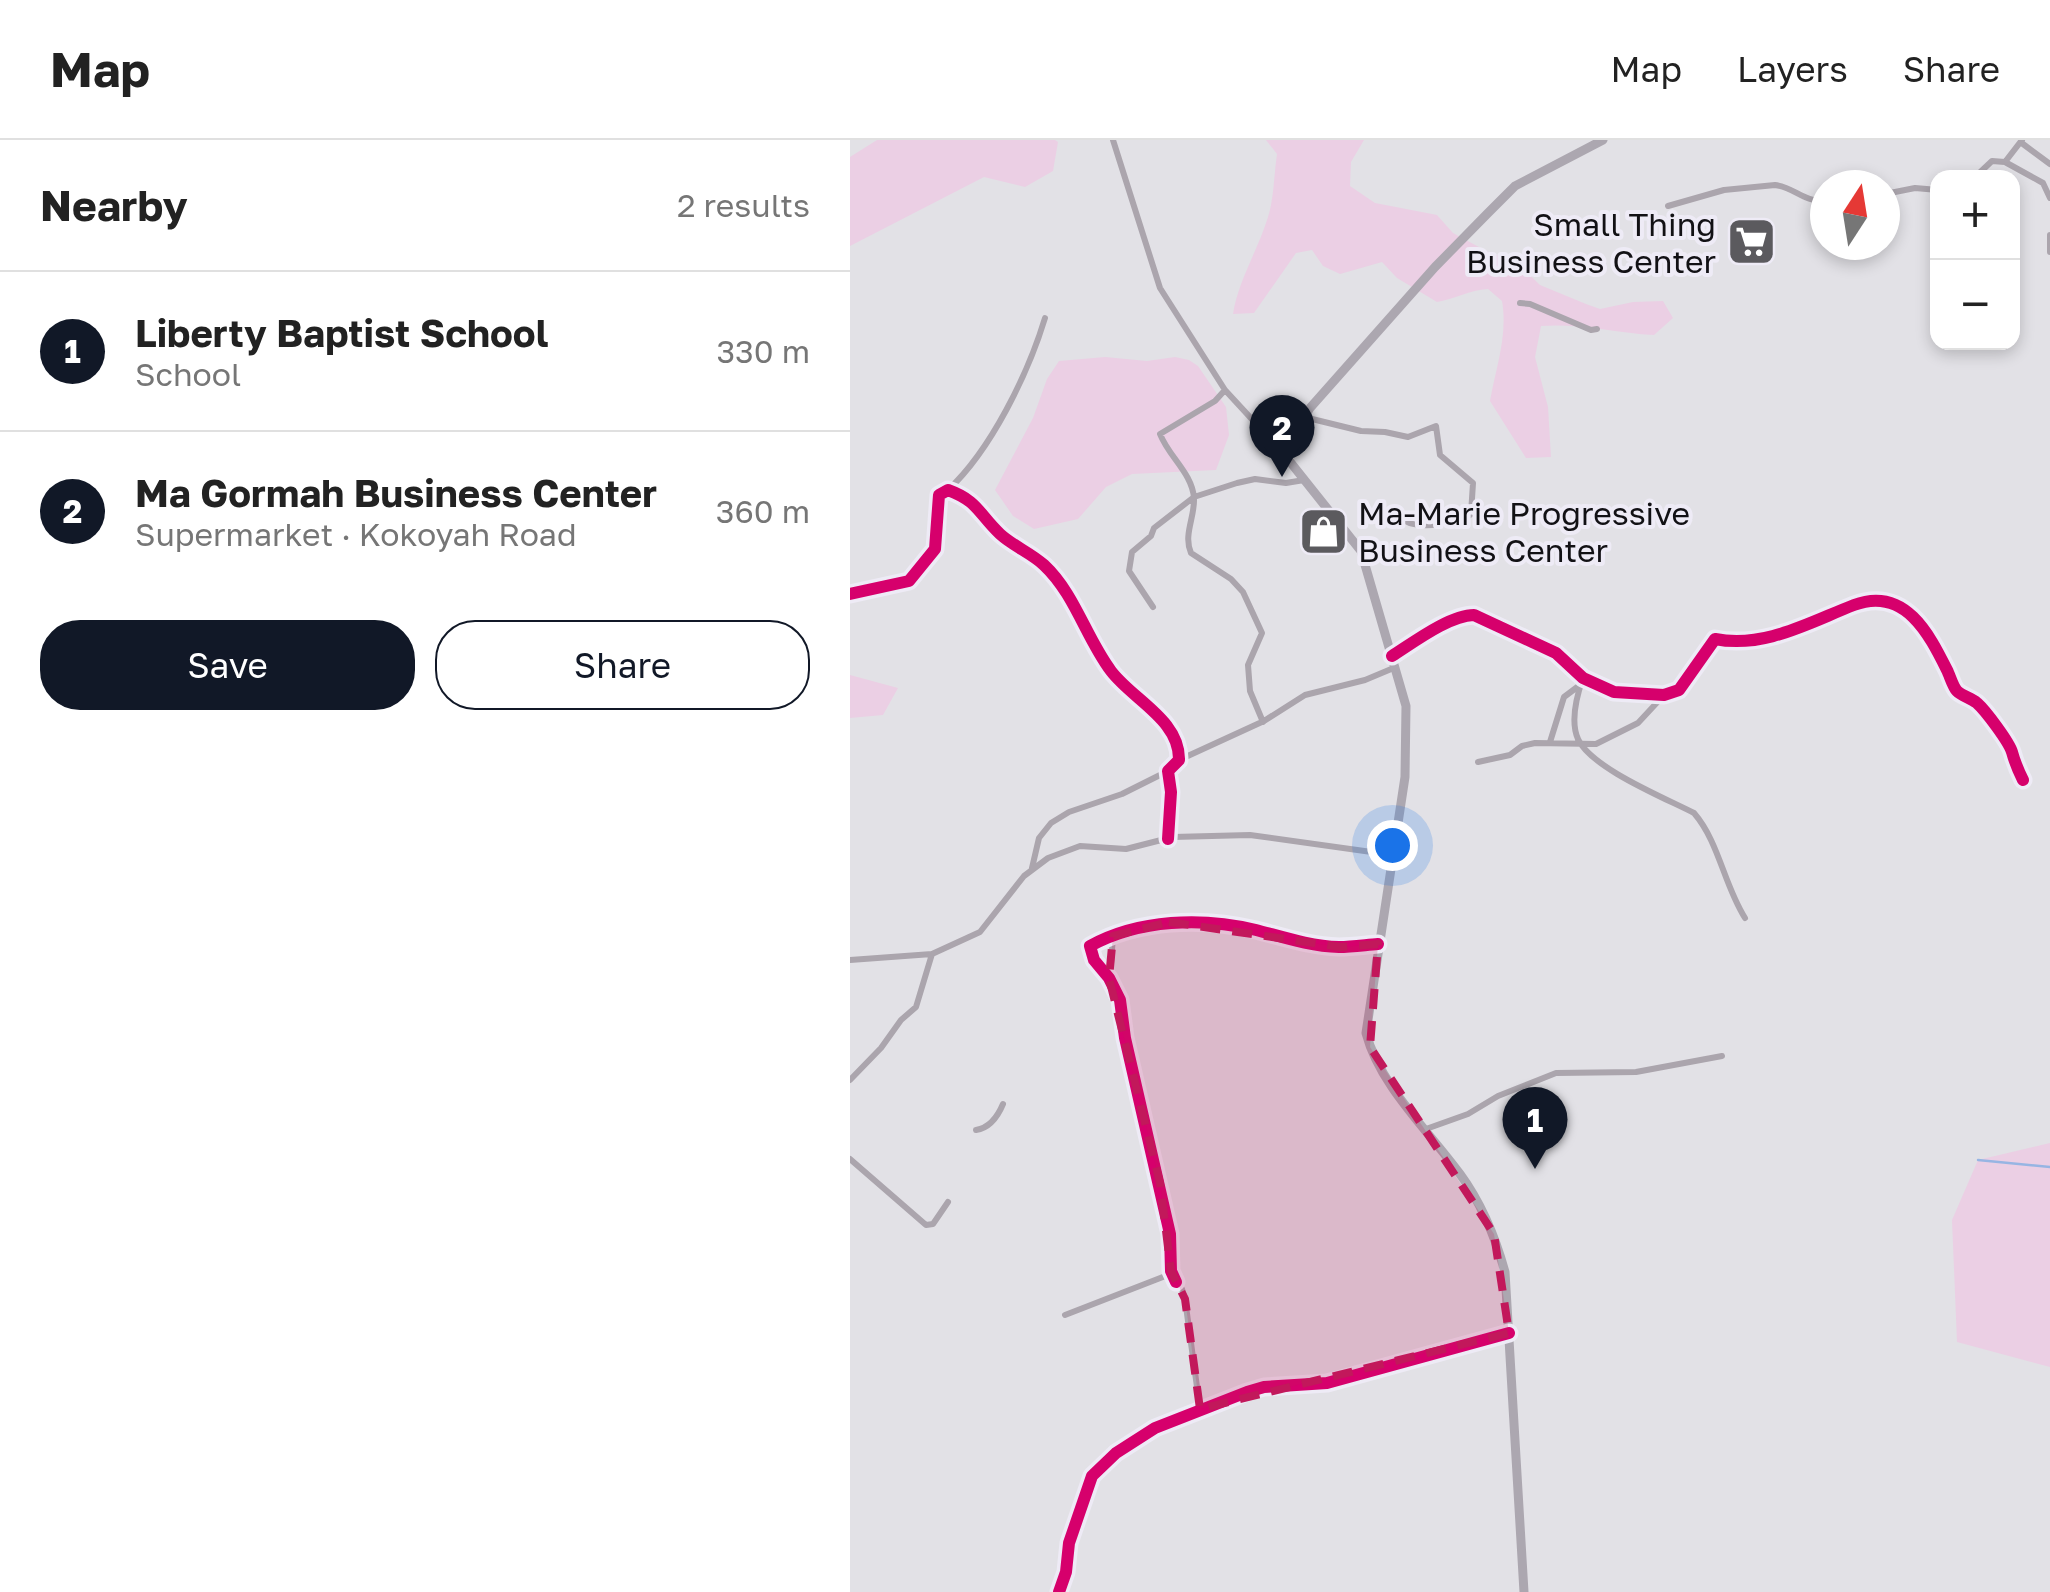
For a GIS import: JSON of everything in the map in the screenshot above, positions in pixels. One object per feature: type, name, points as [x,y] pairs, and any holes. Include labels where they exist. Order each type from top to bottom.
[{"type":"main road","points":[[1524,1592],[1505,1272],[1494,1234],[1462,1177],[1375,1063],[1366,1033],[1394,855],[1407,736],[1406,706],[1361,552],[1283,453],[1304,417],[1434,267],[1515,186],[1603,140]]},
{"type":"street","points":[[1112,140],[1160,288],[1225,390],[1283,453]]},
{"type":"street","points":[[2006,162],[2022,142],[2050,164]]},
{"type":"street","points":[[1983,170],[1992,162],[2006,162],[2043,183],[2050,198]]},
{"type":"street","points":[[1668,206],[1712,192],[1775,186],[1810,200]]},
{"type":"street","points":[[1900,191],[1930,189]]},
{"type":"street","points":[[2050,235],[2050,252]]},
{"type":"street","points":[[1520,303],[1590,330],[1597,328]]},
{"type":"street","points":[[850,594],[909,580],[935,549],[939,496],[966,473],[1000,419],[1038,342],[1045,318]]},
{"type":"street","points":[[1225,390],[1215,401],[1160,434],[1174,462],[1189,478],[1194,498],[1188,533],[1191,553],[1231,579],[1243,592],[1262,633],[1248,665],[1250,691],[1263,722]]},
{"type":"street","points":[[1304,417],[1408,438],[1436,426],[1440,455],[1473,483],[1471,514],[1460,522],[1386,524]]},
{"type":"street","points":[[1153,607],[1129,571],[1132,552],[1151,536],[1154,528],[1194,498],[1255,479],[1286,483],[1306,480]]},
{"type":"street","points":[[948,490],[968,497],[1000,533],[1044,565],[1074,604],[1112,672],[1167,725],[1179,746],[1179,760]]},
{"type":"street","points":[[1392,656],[1461,614],[1474,615],[1556,652],[1582,681],[1614,692],[1664,695],[1679,690],[1716,639],[1736,643],[1784,634],[1876,600],[1898,604],[1915,617],[1935,645],[1936,656],[1957,692],[1976,702],[2012,750],[2013,762],[2023,780]]},
{"type":"street","points":[[1032,870],[1039,838],[1069,812],[1122,794],[1168,771],[1179,760],[1263,722],[1305,695],[1396,668]]},
{"type":"street","points":[[1582,681],[1575,701],[1580,741],[1601,765],[1694,813],[1705,826],[1734,902],[1745,918]]},
{"type":"street","points":[[1550,742],[1564,696],[1582,681]]},
{"type":"street","points":[[1478,762],[1510,755],[1522,746],[1580,741],[1596,744],[1630,729],[1664,695]]},
{"type":"street","points":[[1168,771],[1168,838]]},
{"type":"street","points":[[850,960],[932,954],[980,932],[1032,870],[1048,858],[1080,846],[1126,849],[1193,835],[1283,837],[1394,855]]},
{"type":"street","points":[[1200,1409],[1186,1299],[1171,1270],[1170,1234],[1125,1038],[1120,1000],[1110,978],[1094,960],[1090,946],[1169,922],[1253,929],[1340,947],[1378,944]]},
{"type":"street","points":[[1110,978],[1113,936]]},
{"type":"street","points":[[850,1080],[916,1008],[932,954]]},
{"type":"street","points":[[1426,1129],[1556,1073],[1636,1072],[1722,1056]]},
{"type":"street","points":[[976,1130],[998,1116],[1003,1104]]},
{"type":"street","points":[[850,1159],[926,1225],[932,1224],[948,1202]]},
{"type":"street","points":[[1065,1315],[1168,1275],[1176,1282]]},
{"type":"street","points":[[1059,1592],[1066,1572],[1068,1543],[1092,1476],[1116,1453],[1155,1428],[1264,1388],[1327,1383],[1510,1333]]},
{"type":"highlighted area","points":[[1169,922],[1340,947],[1378,944],[1370,1047],[1494,1234],[1509,1333],[1200,1409],[1185,1299],[1171,1271],[1160,1183],[1109,978],[1113,936]]},
{"type":"shaded area","points":[[877,140],[1058,142],[1053,171],[1025,187],[984,177],[850,246],[850,157]]},
{"type":"shaded area","points":[[1266,140],[1364,140],[1351,162],[1350,186],[1375,203],[1437,215],[1453,233],[1490,253],[1514,260],[1540,285],[1586,304],[1600,309],[1663,301],[1673,318],[1654,335],[1541,326],[1535,357],[1548,407],[1551,457],[1526,458],[1490,401],[1503,314],[1502,301],[1488,289],[1437,302],[1397,278],[1382,262],[1340,274],[1323,266],[1312,250],[1296,253],[1254,313],[1233,314],[1272,202],[1277,154]]},
{"type":"shaded area","points":[[1105,357],[1147,361],[1175,357],[1198,366],[1226,407],[1229,435],[1216,470],[1132,474],[1106,487],[1078,519],[1034,529],[1013,516],[995,490],[1059,361]]},
{"type":"shaded area","points":[[850,675],[898,688],[883,715],[850,718]]},
{"type":"shaded area","points":[[2050,1143],[2050,1367],[1957,1342],[1952,1220],[1978,1160]]},
{"type":"waterway","points":[[1978,1160],[2050,1167]]},
{"type":"cycle path","points":[[850,594],[909,581],[935,549],[939,495],[948,490],[972,503],[1000,534],[1055,577],[1111,671],[1172,733],[1179,760],[1168,771],[1168,839]]},
{"type":"cycle path","points":[[1392,656],[1443,624],[1474,615],[1556,653],[1583,678],[1614,692],[1664,695],[1679,690],[1715,639],[1769,637],[1854,605],[1888,602],[1913,617],[1923,629],[1956,689],[1977,703],[2002,734],[2023,780]]},
{"type":"cycle path","points":[[1176,1282],[1171,1271],[1170,1234],[1125,1038],[1120,1000],[1094,960],[1090,946],[1129,930],[1193,922],[1235,926],[1328,946],[1378,944]]},
{"type":"cycle path","points":[[1059,1592],[1069,1543],[1092,1476],[1116,1453],[1155,1428],[1264,1387],[1327,1383],[1509,1333]]},
{"type":"place","name":"Small Thing Business Center","points":[[1751,242]]},
{"type":"place","name":"Ma Gormah Business Center","points":[[1282,477]]},
{"type":"place","name":"Ma-Marie Progressive Business Center","points":[[1323,531]]},
{"type":"place","name":"Liberty Baptist School","points":[[1535,1169]]}]
